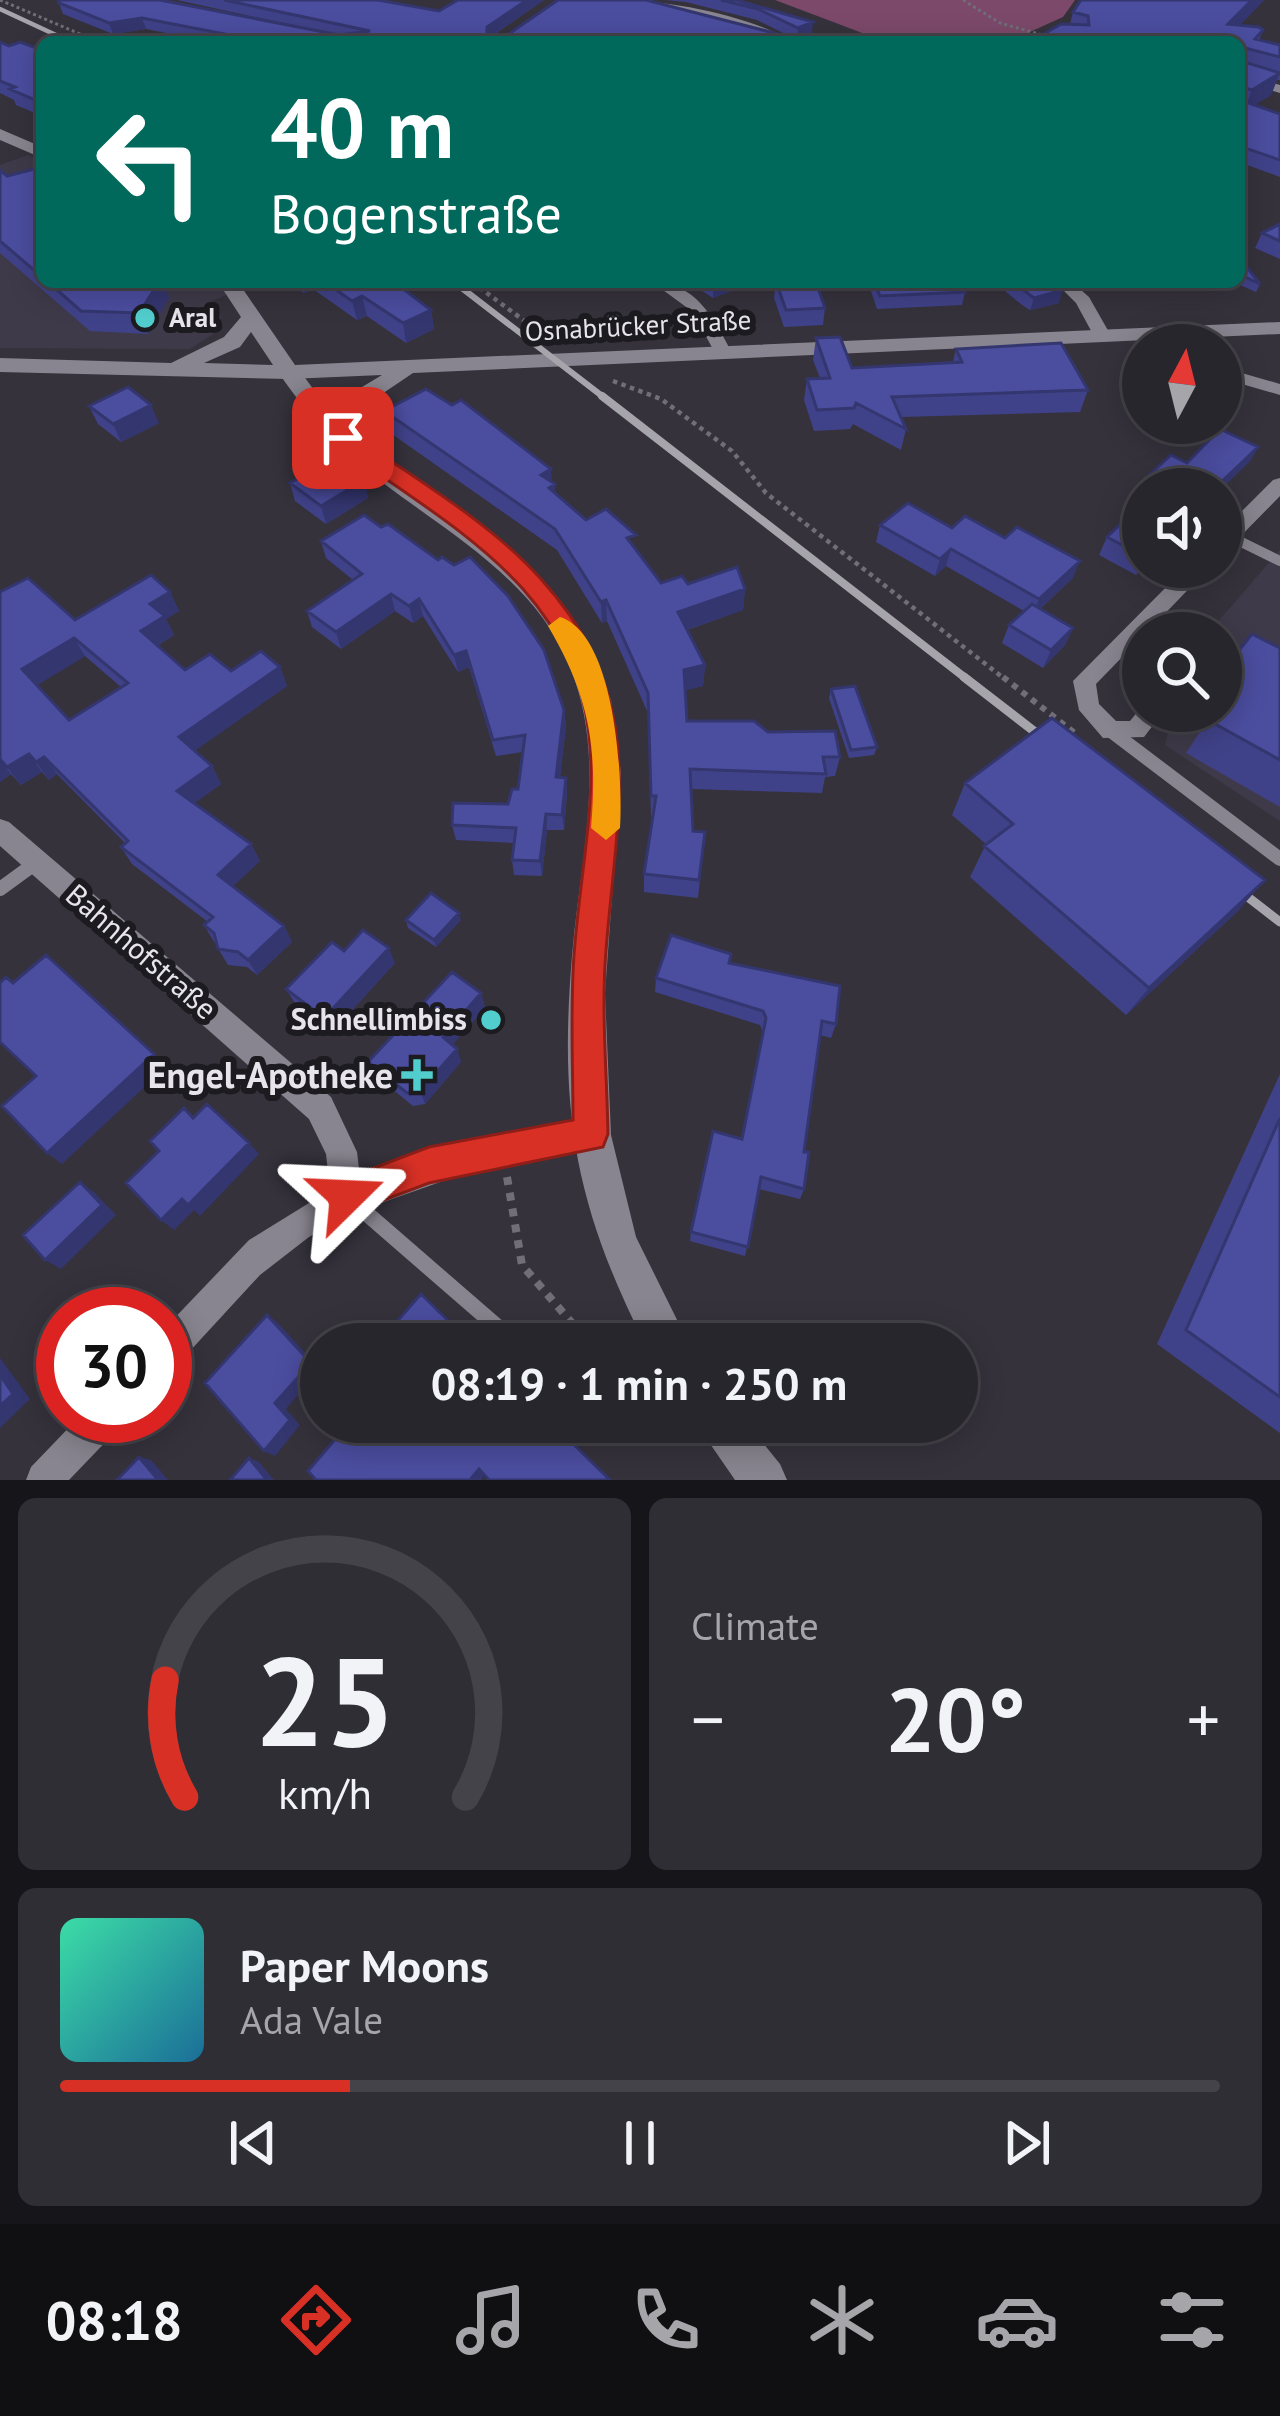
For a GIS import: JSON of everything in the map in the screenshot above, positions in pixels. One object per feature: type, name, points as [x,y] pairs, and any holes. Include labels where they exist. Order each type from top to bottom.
[{"type":"main road","points":[[0,134],[36,150]]},
{"type":"main road","points":[[234,288],[308,403],[343,438],[499,552],[534,586],[582,659],[603,715],[609,780],[589,957],[590,1134],[616,1237],[658,1323]]},
{"type":"main road","points":[[161,372],[232,343],[254,314]]},
{"type":"main road","name":"Osnabrücker Straße","points":[[1242,332],[1280,328]]},
{"type":"main road","name":"Osnabrücker Straße","points":[[0,365],[289,372],[1122,335]]},
{"type":"main road","points":[[343,438],[360,398],[410,367]]},
{"type":"main road","points":[[734,1443],[764,1480]]},
{"type":"street","points":[[624,0],[719,18],[771,36]]},
{"type":"street","points":[[1245,79],[1280,89]]},
{"type":"street","points":[[669,288],[700,309],[722,351]]},
{"type":"street","points":[[1069,288],[1083,301],[1101,334]]},
{"type":"street","points":[[1242,378],[1280,390]]},
{"type":"street","points":[[1242,523],[1280,484]]},
{"type":"street","points":[[1157,612],[1179,588]]},
{"type":"street","points":[[1122,647],[1084,681],[1092,716],[1112,731],[1122,731]]},
{"type":"street","name":"Bahnhofstraße","points":[[0,830],[320,1108],[340,1152],[347,1196]]},
{"type":"street","points":[[192,1325],[260,1252],[347,1196],[429,1165],[590,1134]]},
{"type":"street","points":[[44,1480],[79,1443]]},
{"type":"lane","points":[[1242,546],[1280,561]]},
{"type":"lane","points":[[1112,731],[1280,860]]},
{"type":"lane","points":[[0,889],[37,862]]},
{"type":"lane","points":[[347,1196],[493,1323]]},
{"type":"path","points":[[0,0],[84,36]]},
{"type":"path","points":[[963,0],[1000,23],[1046,36]]},
{"type":"path","points":[[480,288],[534,328],[579,338],[612,381],[661,399],[732,451],[766,493],[1040,706]]},
{"type":"path","points":[[503,1150],[522,1265],[572,1323]]},
{"type":"shaded area","points":[[775,0],[1075,0],[1063,17],[1021,36],[870,36]]},
{"type":"shaded area","points":[[28,155],[36,160],[36,288],[246,288],[211,301],[221,317],[216,332],[190,349],[0,348],[0,165]]},
{"type":"shaded area","points":[[1280,550],[1280,821],[1165,745],[1168,732],[1242,732],[1242,612],[1226,612]]},
{"type":"building","points":[[160,0],[339,35],[370,31],[224,0],[378,0],[439,11],[458,0],[527,0],[487,27],[487,34],[507,35],[558,0],[646,0],[784,36],[222,36],[142,18],[109,23],[59,3]]},
{"type":"building","points":[[721,0],[813,22],[798,28],[758,9]]},
{"type":"building","points":[[1081,0],[1252,0],[1228,24],[1259,27],[1263,30],[1255,39],[1280,45],[1280,57],[1245,48],[1245,36],[1040,36],[1061,24],[1089,25],[1088,16],[1073,12]]},
{"type":"building","points":[[0,42],[36,48],[36,100],[0,81]]},
{"type":"building","points":[[1245,62],[1280,73],[1252,90],[1245,88]]},
{"type":"building","points":[[1245,102],[1280,114],[1280,160],[1245,148]]},
{"type":"building","points":[[36,169],[36,272],[0,241],[0,170],[7,176]]},
{"type":"building","points":[[1280,224],[1280,241],[1262,233]]},
{"type":"building","points":[[1245,265],[1260,284],[1245,277]]},
{"type":"building","points":[[55,288],[155,288],[139,313],[81,311]]},
{"type":"building","points":[[334,288],[402,288],[431,310],[403,323],[362,296],[352,301]]},
{"type":"building","points":[[778,288],[818,288],[825,308],[786,310]]},
{"type":"building","points":[[877,288],[963,288],[965,292],[880,296]]},
{"type":"building","points":[[1021,288],[1063,290],[1034,298]]},
{"type":"building","points":[[840,337],[852,368],[962,362],[956,349],[1061,343],[1088,390],[892,397],[906,429],[856,403],[854,408],[817,410],[807,379],[830,378],[816,338]]},
{"type":"building","points":[[128,387],[151,405],[113,424],[89,406]]},
{"type":"building","points":[[426,389],[452,405],[461,400],[551,469],[541,475],[555,484],[549,488],[586,520],[606,509],[636,535],[627,538],[661,583],[682,576],[688,584],[737,567],[745,589],[678,612],[705,665],[684,670],[687,721],[754,721],[768,732],[835,731],[840,757],[823,757],[826,774],[690,769],[693,831],[705,832],[699,880],[644,874],[656,796],[651,796],[648,693],[606,600],[601,602],[555,529],[384,411]]},
{"type":"building","points":[[1242,439],[1258,447],[1236,468],[1157,468],[1171,455],[1187,463],[1205,444],[1242,444]]},
{"type":"building","points":[[330,460],[364,480],[321,506],[290,483]]},
{"type":"building","points":[[908,503],[952,528],[965,516],[1005,538],[1017,527],[1080,561],[1039,599],[951,549],[940,559],[880,525]]},
{"type":"building","points":[[364,515],[381,527],[388,524],[438,560],[442,557],[454,565],[470,557],[508,596],[544,650],[564,710],[556,777],[566,778],[562,815],[546,814],[540,861],[512,860],[516,828],[452,825],[453,803],[508,804],[512,789],[518,789],[525,735],[493,740],[466,651],[454,655],[419,599],[409,606],[391,594],[336,632],[307,611],[362,574],[321,541]]},
{"type":"building","points":[[1122,523],[1122,545],[1107,537]]},
{"type":"building","points":[[151,575],[170,592],[150,604],[165,616],[141,631],[185,670],[210,654],[231,671],[261,651],[280,667],[179,737],[212,766],[177,791],[251,844],[218,875],[284,926],[248,960],[238,952],[218,949],[214,933],[204,925],[213,917],[121,847],[128,841],[44,757],[36,762],[29,754],[7,767],[0,759],[0,592],[28,578],[75,620]],"holes":[[[74,638],[128,683],[69,720],[22,669]]]},
{"type":"building","points":[[1032,604],[1073,628],[1051,650],[1009,625]]},
{"type":"building","points":[[1252,634],[1280,648],[1280,760],[1230,732],[1242,732],[1242,647]]},
{"type":"building","points":[[855,686],[877,747],[851,750],[831,689]]},
{"type":"building","points":[[1052,718],[1265,880],[1149,988],[984,846],[1013,824],[965,783]]},
{"type":"building","points":[[431,893],[459,913],[434,940],[406,920]]},
{"type":"building","points":[[363,930],[389,948],[324,1018],[286,989],[332,942],[344,951]]},
{"type":"building","points":[[671,935],[731,954],[729,963],[840,986],[836,1024],[822,1021],[804,1152],[809,1152],[804,1189],[761,1177],[748,1247],[691,1232],[713,1131],[742,1139],[766,1018],[763,1011],[656,978]]},
{"type":"building","points":[[46,955],[154,1054],[47,1153],[2,1106],[36,1076],[0,1042],[0,983],[6,977],[13,983]]},
{"type":"building","points":[[452,972],[481,993],[443,1037],[457,1049],[420,1091],[407,1093],[368,1062]]},
{"type":"building","points":[[207,1104],[249,1143],[188,1205],[182,1199],[161,1220],[126,1183],[159,1151],[150,1141],[184,1108],[193,1118]]},
{"type":"building","points":[[1280,1118],[1280,1397],[1186,1330]]},
{"type":"building","points":[[80,1182],[102,1205],[45,1260],[23,1235]]},
{"type":"building","points":[[421,1294],[451,1323],[395,1323]]},
{"type":"building","points":[[267,1315],[300,1351],[300,1375],[275,1403],[290,1420],[264,1451],[205,1383]]},
{"type":"building","points":[[0,1375],[13,1394],[0,1406]]},
{"type":"building","points":[[332,1443],[572,1443],[610,1480],[489,1480],[479,1469],[470,1480],[316,1480],[308,1471]]},
{"type":"building","points":[[139,1457],[158,1480],[117,1480]]},
{"type":"building","points":[[249,1458],[267,1480],[230,1480]]},
{"type":"railway","points":[[0,9],[58,36]]},
{"type":"railway","points":[[462,288],[606,399]]},
{"type":"railway","points":[[602,396],[968,680]]},
{"type":"railway","points":[[964,677],[1061,752]]},
{"type":"railway","points":[[1222,877],[1280,922]]},
{"type":"slow traffic","points":[[560,626],[582,659],[603,715],[609,780],[606,828]]},
{"type":"place","name":"Aral","points":[[145,318]]},
{"type":"place","name":"Schnellimbiss","points":[[491,1020]]},
{"type":"place","name":"Engel-Apotheke","points":[[417,1075]]},
{"type":"route","points":[[343,438],[499,552],[534,586],[582,659],[603,715],[609,780],[604,860],[589,957],[590,1134],[429,1165],[347,1196]]}]
